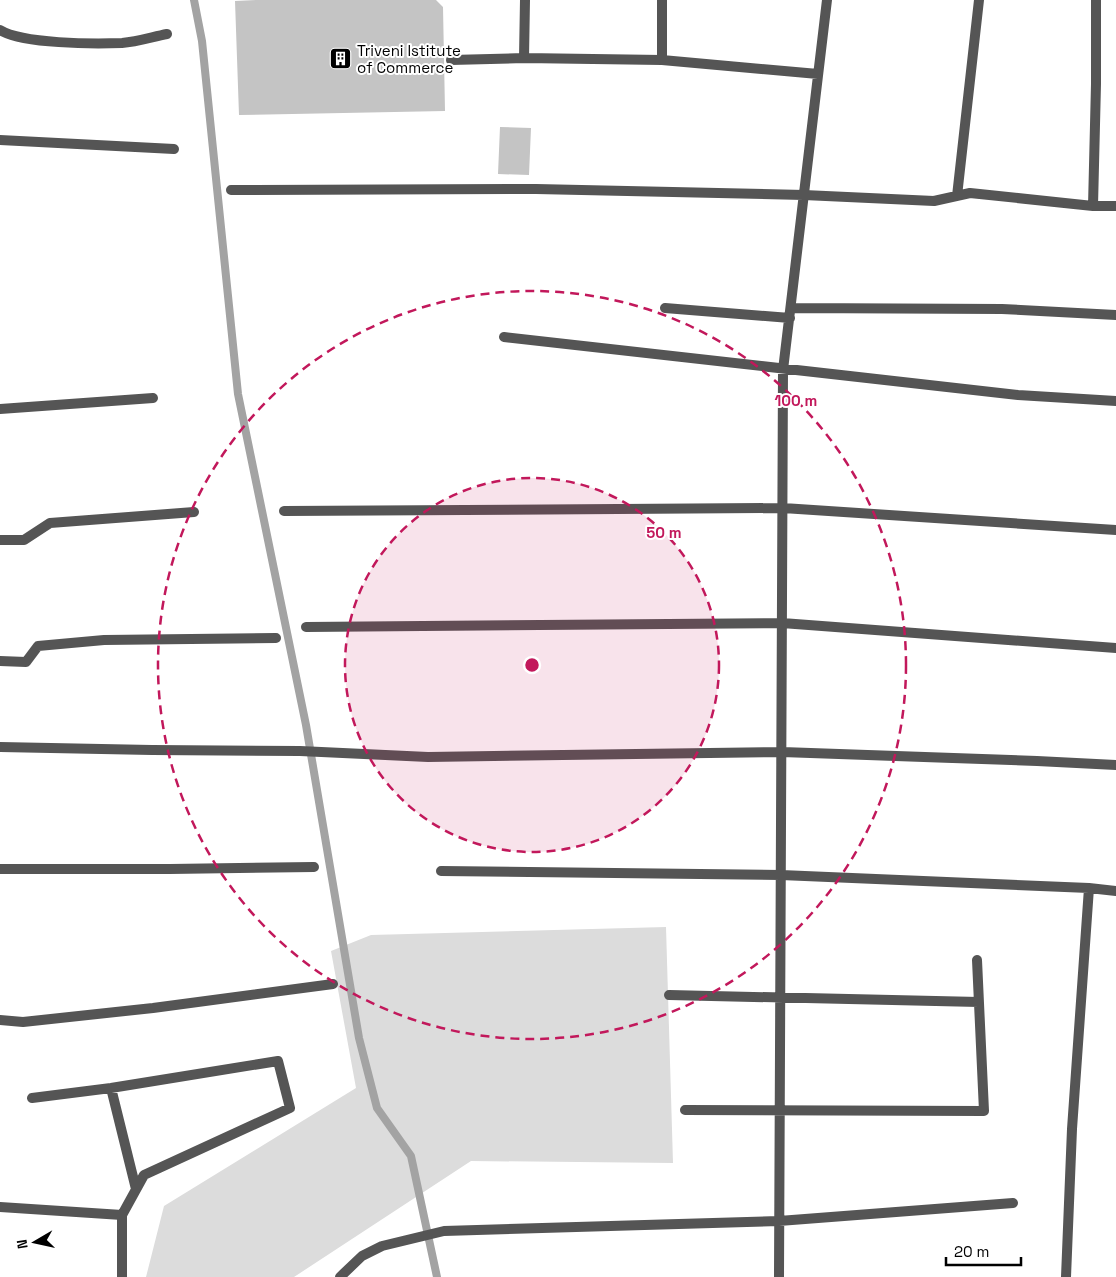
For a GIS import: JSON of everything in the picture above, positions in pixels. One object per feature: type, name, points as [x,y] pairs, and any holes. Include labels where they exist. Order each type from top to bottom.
[{"type":"street","points":[[524,58],[525,0]]},
{"type":"street","points":[[662,0],[662,60]]},
{"type":"street","points":[[779,1277],[784,370],[827,0]]},
{"type":"street","points":[[957,196],[980,0]]},
{"type":"street","points":[[1093,206],[1096,0]]},
{"type":"street","points":[[0,30],[8,35],[53,42],[123,42],[167,34]]},
{"type":"street","points":[[451,60],[524,58],[662,60],[818,74]]},
{"type":"street","points":[[0,140],[174,149]]},
{"type":"street","points":[[231,190],[536,189],[804,195],[934,201],[970,192],[1093,206],[1116,206]]},
{"type":"street","points":[[665,308],[790,313],[1002,309],[1116,315]]},
{"type":"street","points":[[504,337],[1018,395],[1116,402]]},
{"type":"street","points":[[0,409],[153,398]]},
{"type":"street","points":[[284,511],[783,508],[1116,530]]},
{"type":"street","points":[[0,540],[24,540],[50,523],[194,512]]},
{"type":"street","points":[[306,627],[782,623],[1116,648]]},
{"type":"street","points":[[0,661],[26,662],[38,646],[104,640],[276,638]]},
{"type":"street","points":[[0,747],[300,750],[428,757],[782,752],[1116,765]]},
{"type":"street","points":[[0,869],[314,867]]},
{"type":"street","points":[[440,871],[781,875],[1089,888],[1116,891]]},
{"type":"street","points":[[1066,1277],[1072,1129],[1089,888]]},
{"type":"street","points":[[685,1110],[984,1112],[977,960]]},
{"type":"street","points":[[0,1020],[23,1022],[134,1010],[332,984]]},
{"type":"street","points":[[669,995],[979,1002]]},
{"type":"street","points":[[32,1098],[111,1088],[278,1061],[290,1108],[144,1175],[122,1214],[122,1277]]},
{"type":"street","points":[[111,1088],[136,1189]]},
{"type":"street","points":[[340,1277],[362,1256],[382,1246],[444,1231],[779,1221],[1013,1203]]},
{"type":"street","points":[[0,1207],[122,1214]]},
{"type":"shaded area","points":[[666,927],[673,1163],[471,1161],[294,1277],[146,1277],[164,1206],[356,1088],[331,951],[371,935]]},
{"type":"building","name":"Triveni Istitute of Commerce","points":[[436,0],[443,7],[445,111],[239,115],[235,1]]},
{"type":"building","points":[[500,127],[531,128],[529,175],[498,174]]},
{"type":"waterway","points":[[194,0],[202,41],[238,394],[306,725],[359,1038],[377,1108],[411,1156],[437,1277]]},
{"type":"place","name":"Triveni Istitute of Commerce","points":[[341,59]]}]
